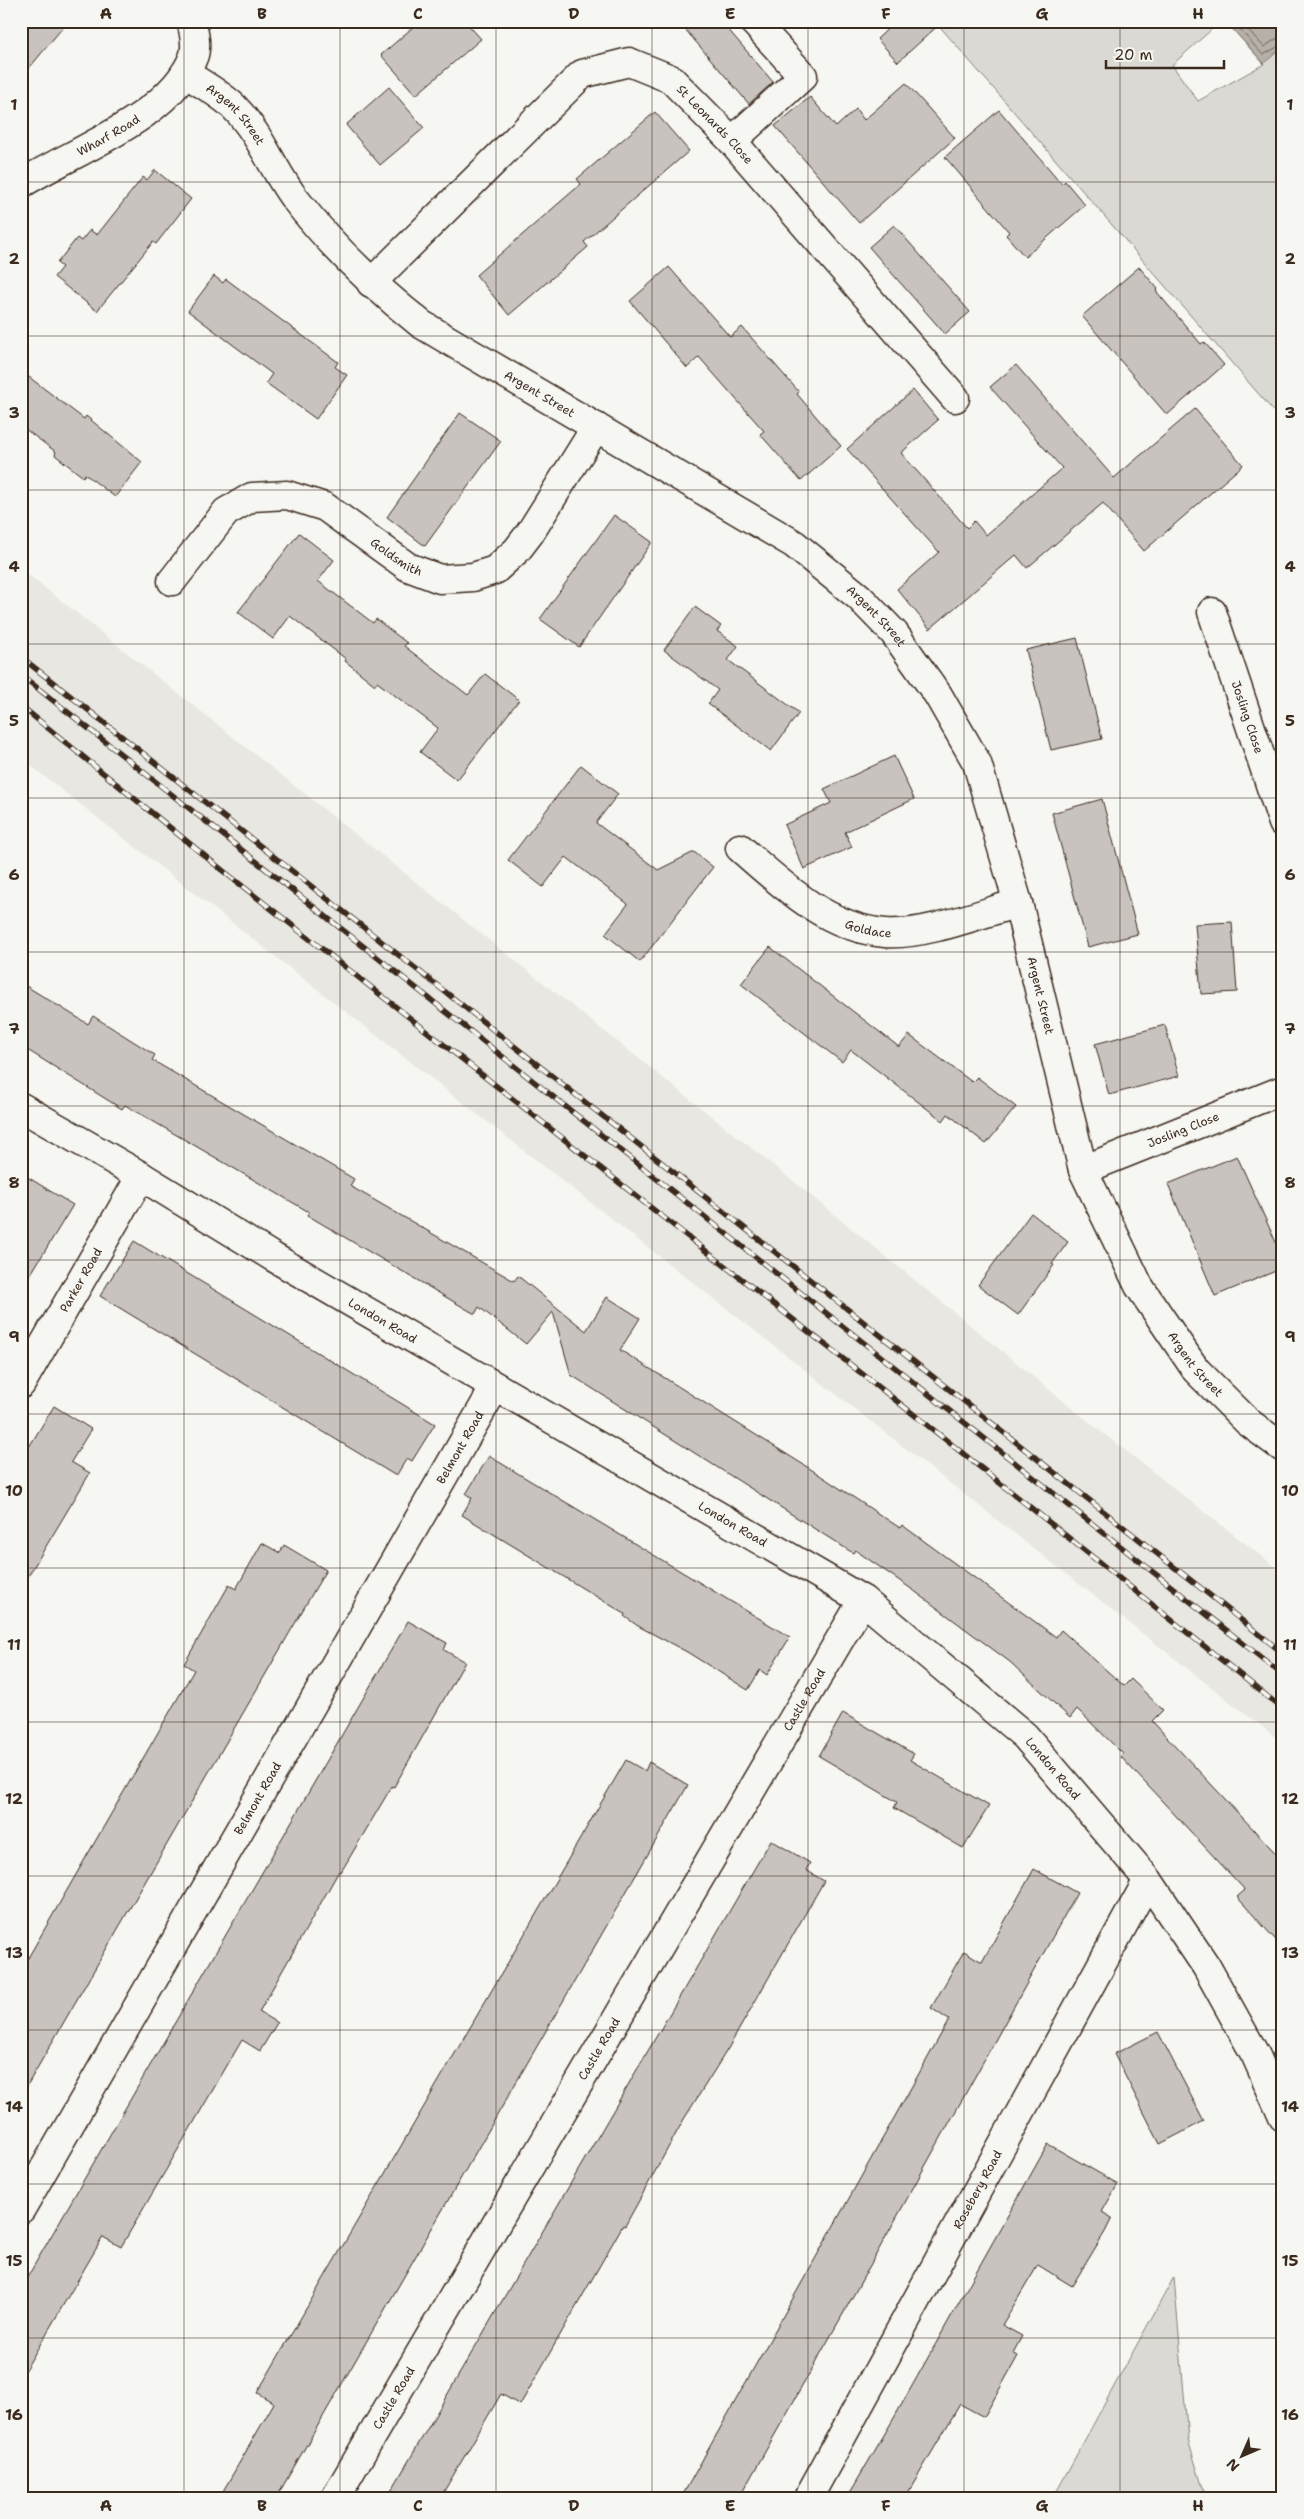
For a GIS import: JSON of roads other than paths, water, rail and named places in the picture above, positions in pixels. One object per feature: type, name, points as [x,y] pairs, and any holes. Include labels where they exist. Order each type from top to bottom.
[{"type":"street","points":[[185,72],[194,54],[195,37],[191,21]]},
{"type":"street","points":[[732,141],[804,76],[753,21]]},
{"type":"street","name":"St Leonards Close","points":[[371,284],[582,74],[629,62],[671,79],[732,141],[955,398]]},
{"type":"street","name":"Wharf Road","points":[[21,184],[143,114],[170,94],[185,72]]},
{"type":"street","name":"Argent Street","points":[[185,72],[234,107],[256,136],[294,198],[335,248],[371,284],[421,324],[794,544],[859,597],[894,633],[938,695],[977,763],[1018,903],[1083,1170],[1139,1286],[1196,1370],[1248,1422],[1283,1448]]},
{"type":"street","name":"Goldsmith","points":[[172,581],[226,512],[252,497],[287,495],[325,507],[408,567],[440,579],[473,577],[495,570],[517,550],[530,533],[596,427]]},
{"type":"street","name":"Josling Close","points":[[1212,612],[1283,823]]},
{"type":"street","name":"Goldace","points":[[740,848],[787,890],[819,911],[853,927],[886,933],[927,929],[1018,903]]},
{"type":"street","name":"Josling Close","points":[[1083,1170],[1283,1090]]},
{"type":"street","name":"London Road","points":[[21,1107],[141,1176],[273,1257],[495,1387],[863,1600],[1025,1736],[1148,1880],[1206,1966],[1256,2056],[1283,2117]]},
{"type":"street","name":"Parker Road","points":[[21,1384],[141,1176]]},
{"type":"street","name":"Belmont Road","points":[[21,2210],[495,1387]]},
{"type":"street","name":"Castle Road","points":[[335,2498],[863,1600]]},
{"type":"street","name":"Rosebery Road","points":[[808,2498],[1148,1880]]},
{"type":"water","points":[[1225,21],[1283,21],[1283,47],[1264,63]]},
{"type":"railway","points":[[21,657],[1283,1653]]},
{"type":"railway","points":[[21,675],[1283,1675]]},
{"type":"railway","points":[[21,706],[222,870],[936,1432],[1283,1709]]}]
